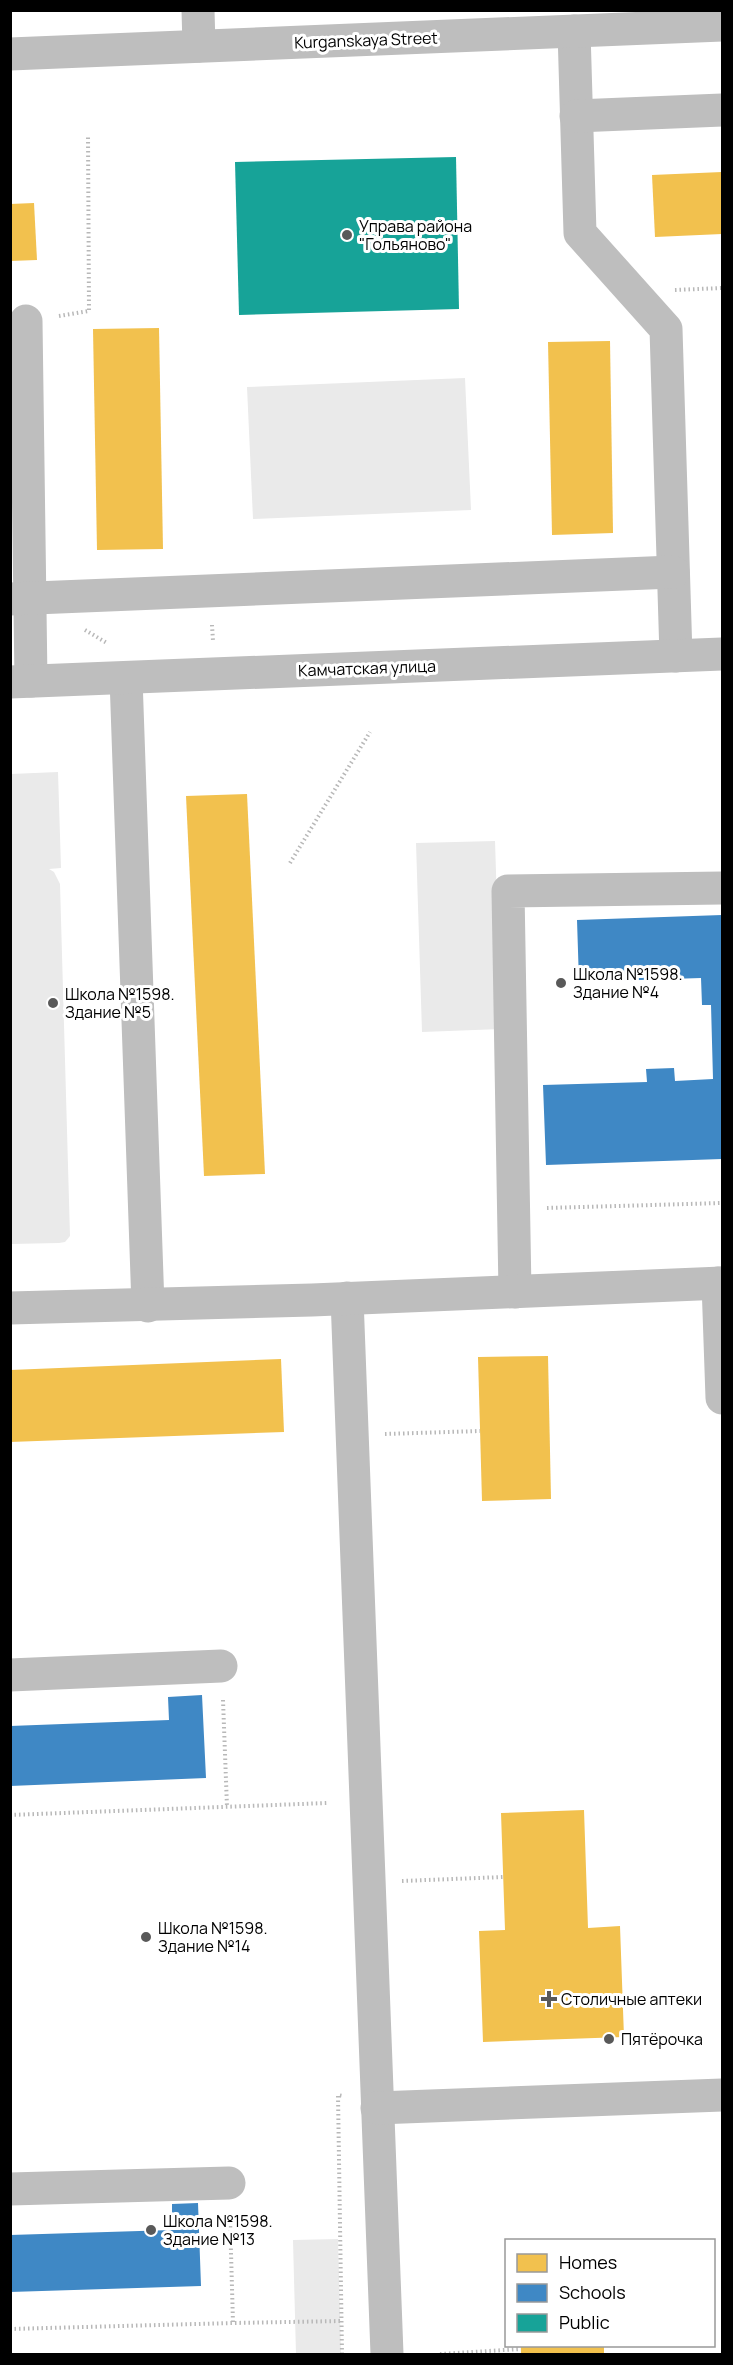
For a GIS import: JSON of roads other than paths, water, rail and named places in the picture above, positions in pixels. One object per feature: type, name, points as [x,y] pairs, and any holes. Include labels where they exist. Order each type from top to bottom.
[{"type":"street","points":[[198,10],[199,46]]},
{"type":"street","name":"Kurganskaya Street","points":[[10,54],[723,25]]},
{"type":"street","points":[[574,31],[580,233],[666,329],[676,656]]},
{"type":"street","points":[[576,116],[723,111]]},
{"type":"street","points":[[21,681],[20,598],[26,321]]},
{"type":"street","points":[[20,598],[673,572]]},
{"type":"street","name":"Камчатская улица","points":[[21,681],[723,654]]},
{"type":"street","points":[[126,678],[148,1306]]},
{"type":"street","points":[[515,1292],[508,891],[723,888]]},
{"type":"street","points":[[10,1308],[148,1306],[720,1283],[723,1398]]},
{"type":"street","points":[[347,1298],[387,2355]]},
{"type":"street","points":[[10,1675],[221,1666]]},
{"type":"street","points":[[378,2108],[723,2095]]},
{"type":"street","points":[[10,2189],[229,2183]]},
{"type":"place","name":"Управа района \"Гольяново\"","points":[[347,235]]},
{"type":"place","name":"Школа №1598. Здание №4","points":[[561,983]]},
{"type":"place","name":"Школа №1598. Здание №5","points":[[53,1003]]},
{"type":"place","name":"Школа №1598. Здание №14","points":[[146,1937]]},
{"type":"place","name":"Столичные аптеки","points":[[549,1999]]},
{"type":"place","name":"Пятёрочка","points":[[609,2039]]},
{"type":"place","name":"Школа №1598. Здание №13","points":[[151,2230]]}]
